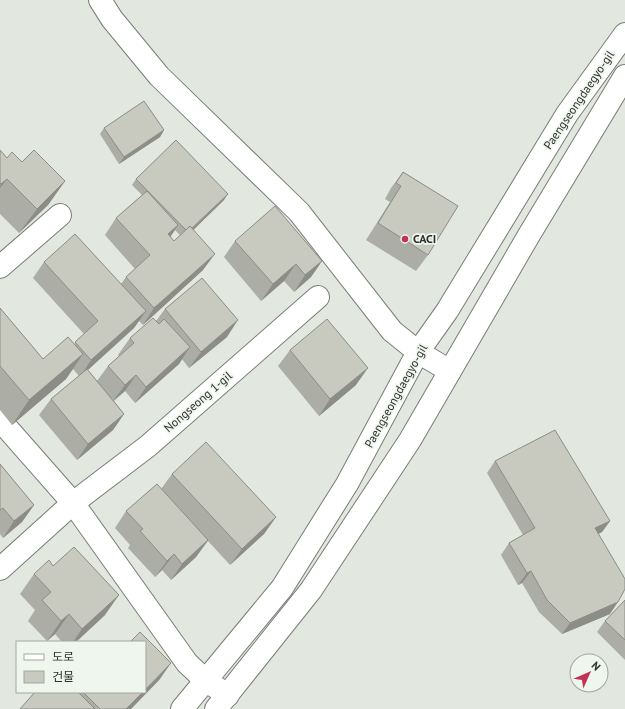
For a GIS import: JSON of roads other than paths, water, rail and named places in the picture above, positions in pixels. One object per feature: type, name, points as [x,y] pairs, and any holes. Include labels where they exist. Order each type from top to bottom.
[{"type":"main road","points":[[100,0],[112,19],[159,76],[299,212],[392,331],[418,352],[450,371]]},
{"type":"main road","name":"Paengseongdaegyo-gil","points":[[182,709],[282,588],[347,484],[418,352],[447,311],[567,114],[625,34]]},
{"type":"main road","points":[[0,420],[73,503],[187,663],[206,681],[222,702],[311,590],[410,440],[529,235],[625,76]]},
{"type":"main road","points":[[0,267],[60,215]]},
{"type":"main road","name":"Nongseong 1-gil","points":[[0,569],[73,503],[148,446],[318,297]]},
{"type":"place","name":"CACI","points":[[405,239]]}]
